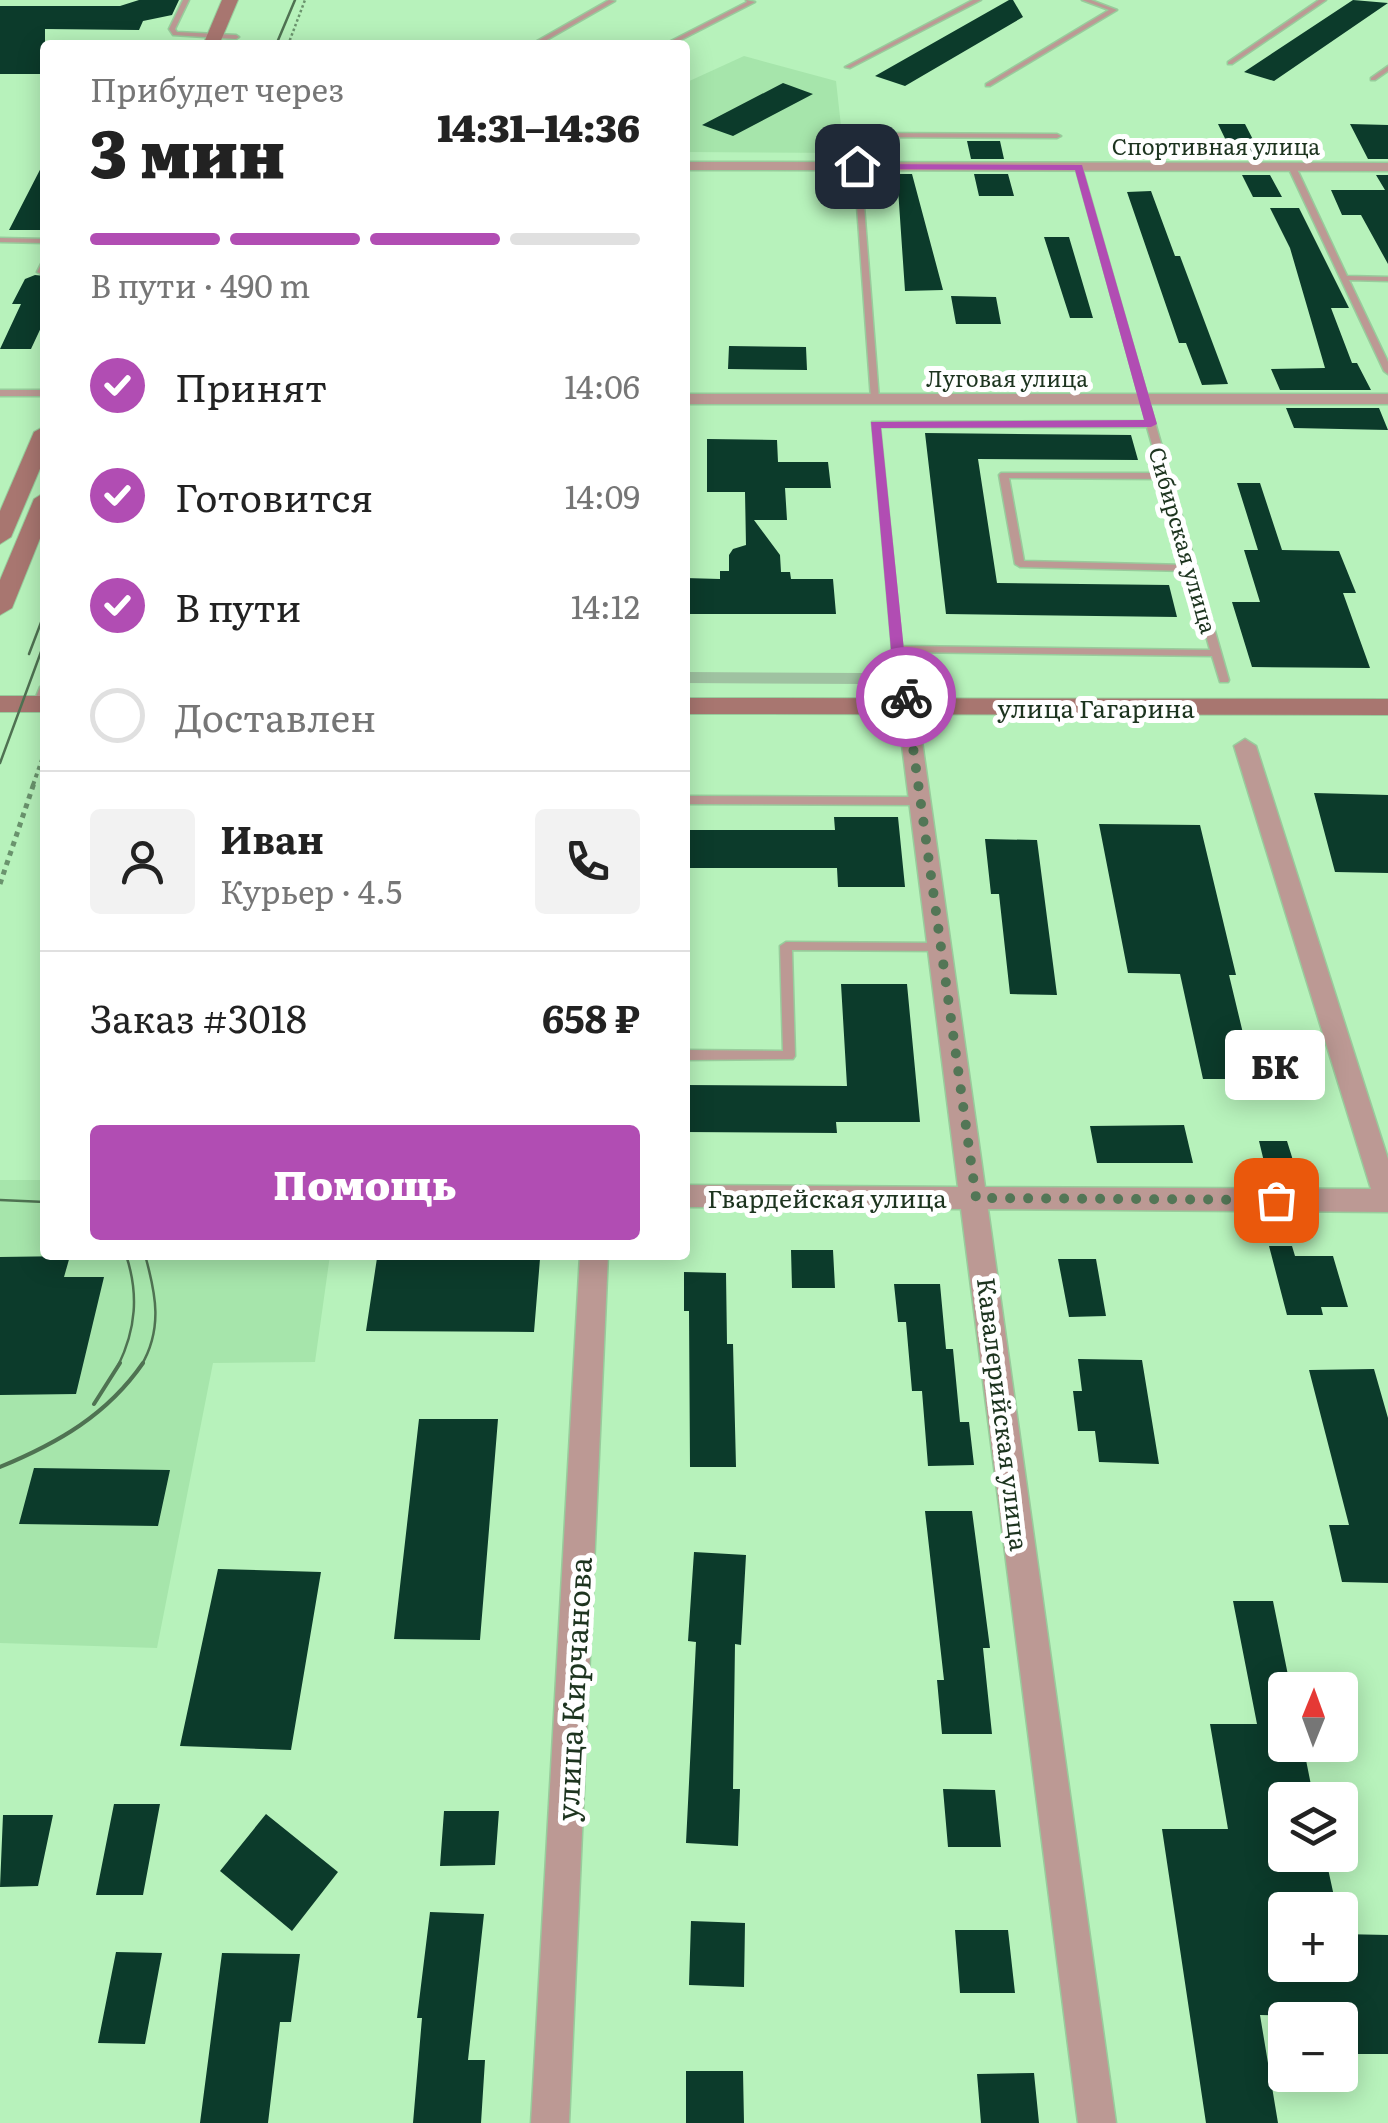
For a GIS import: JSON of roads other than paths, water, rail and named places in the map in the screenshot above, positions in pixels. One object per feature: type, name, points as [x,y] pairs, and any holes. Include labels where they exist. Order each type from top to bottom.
[{"type":"street","points":[[213,40],[230,0]]},
{"type":"street","name":"Спортивная улица","points":[[690,166],[1388,167]]},
{"type":"street","name":"Луговая улица","points":[[690,399],[1388,399]]},
{"type":"street","points":[[0,537],[40,444]]},
{"type":"street","points":[[0,608],[40,511]]},
{"type":"street","points":[[0,704],[40,698]]},
{"type":"street","name":"улица Гагарина","points":[[690,706],[1388,707]]},
{"type":"street","name":"Кавалерийская улица","points":[[907,706],[976,1198],[1097,2123]]},
{"type":"street","points":[[1245,746],[1388,1200]]},
{"type":"street","name":"Гвардейская улица","points":[[690,1196],[1388,1200]]},
{"type":"street","name":"улица Кирчанова","points":[[550,2123],[594,1260]]},
{"type":"lane","points":[[186,0],[172,29],[175,34],[208,40]]},
{"type":"lane","points":[[676,40],[752,2],[749,0]]},
{"type":"lane","points":[[848,67],[978,0]]},
{"type":"lane","points":[[988,85],[1114,10],[1085,0]]},
{"type":"lane","points":[[1230,63],[1322,0]]},
{"type":"lane","points":[[541,40],[612,1]]},
{"type":"lane","points":[[1373,79],[1388,68]]},
{"type":"lane","points":[[858,135],[1057,136]]},
{"type":"lane","points":[[857,166],[874,399]]},
{"type":"lane","points":[[1292,167],[1388,372]]},
{"type":"lane","name":"Сибирская улица","points":[[1078,168],[1224,680]]},
{"type":"lane","points":[[0,240],[40,241]]},
{"type":"lane","points":[[1346,278],[1388,279]]},
{"type":"lane","points":[[0,393],[40,392]]},
{"type":"lane","points":[[907,706],[897,650],[875,424],[1151,424]]},
{"type":"lane","points":[[1164,476],[1004,475],[1020,564],[1190,568]]},
{"type":"lane","points":[[897,650],[1217,653]]},
{"type":"lane","points":[[690,800],[920,801]]},
{"type":"lane","points":[[690,1055],[789,1056],[786,946],[940,947]]},
{"type":"tram line","points":[[278,40],[295,0]]},
{"type":"tram line","points":[[29,654],[40,625]]},
{"type":"tram line","points":[[0,763],[40,655]]},
{"type":"tram line","points":[[0,1200],[40,1202]]},
{"type":"tram line","points":[[118,1366],[129,1339],[134,1311],[127,1260]]},
{"type":"tram line","points":[[142,1365],[155,1325],[146,1260]]},
{"type":"tram line","points":[[94,1404],[120,1363]]},
{"type":"tram line","points":[[0,1467],[80,1426],[114,1398],[142,1365]]},
{"type":"place","name":"БК","points":[[1276,1200]]}]
